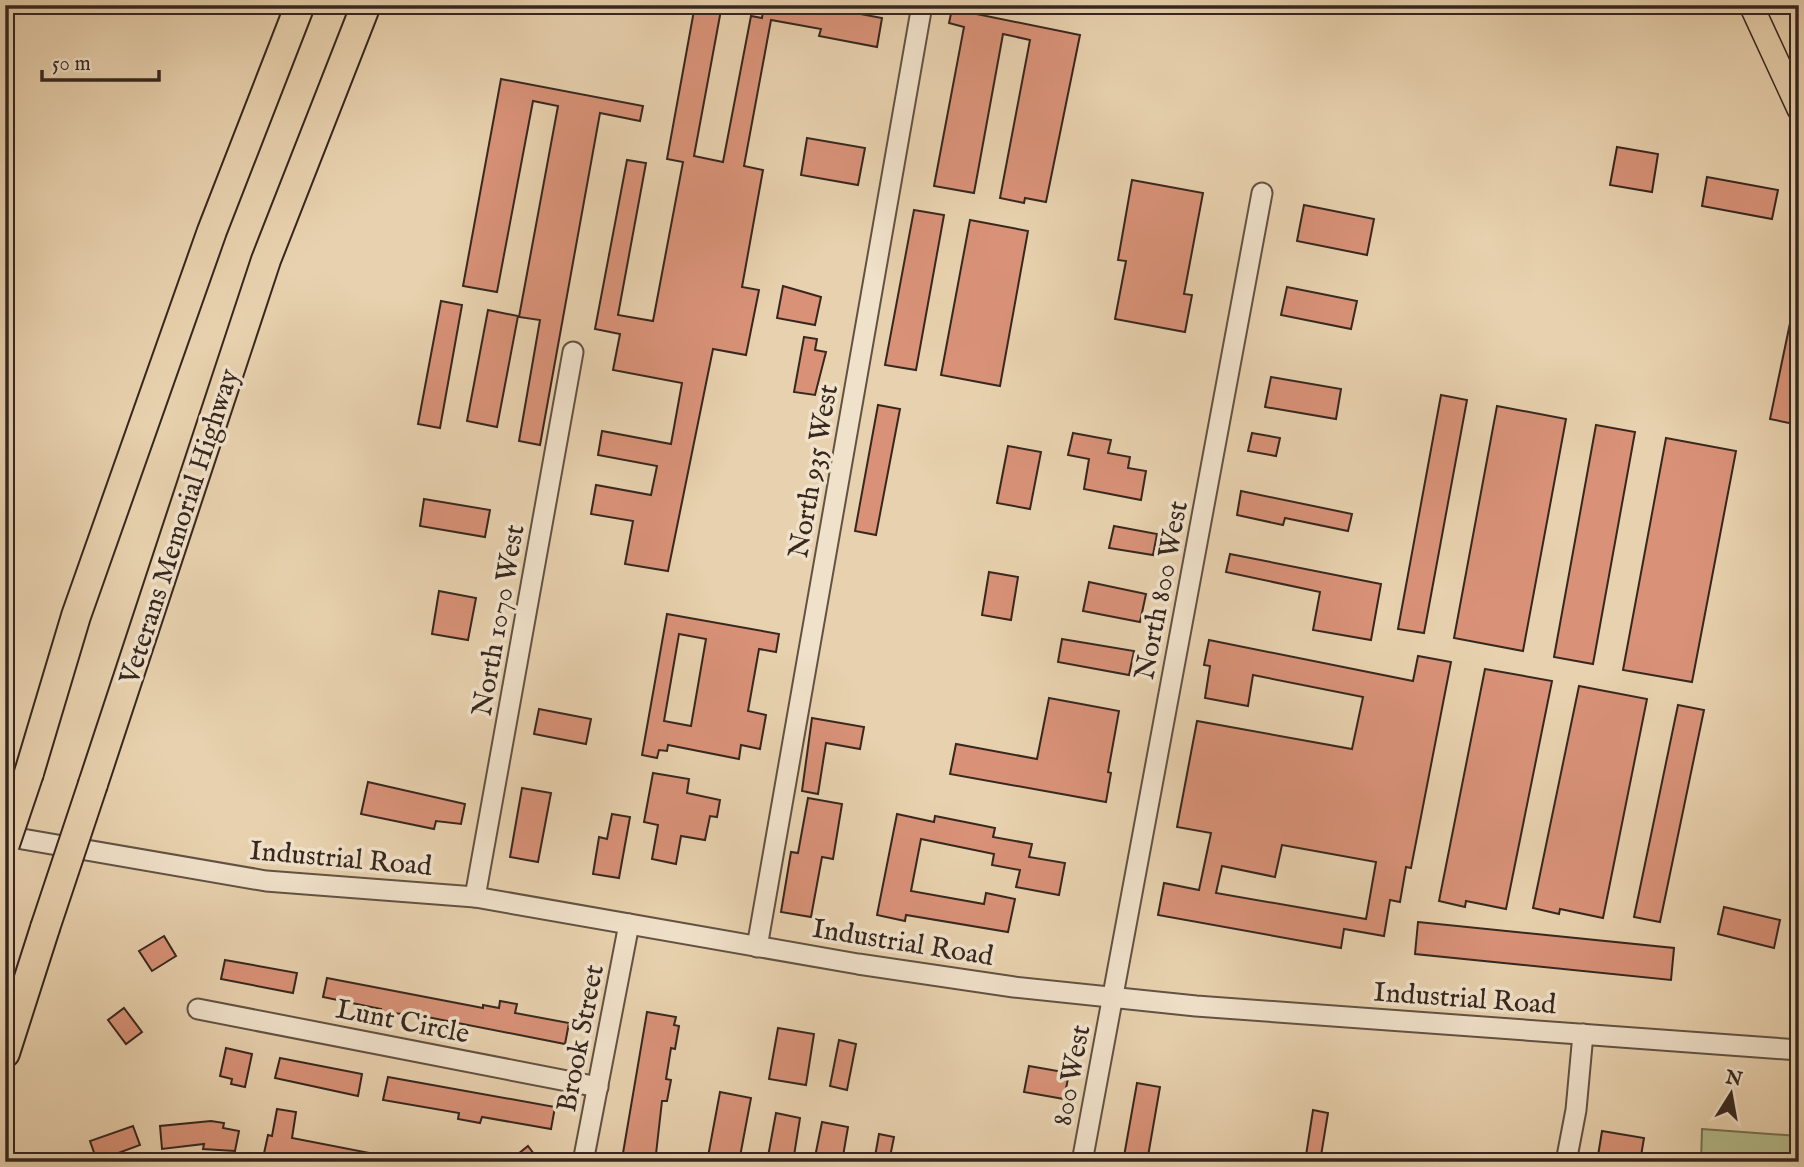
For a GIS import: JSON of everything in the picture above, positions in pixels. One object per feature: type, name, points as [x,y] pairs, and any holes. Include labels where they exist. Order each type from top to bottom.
[{"type":"highway","points":[[5,844],[76,616],[212,231],[300,5]]},
{"type":"highway","name":"Veterans Memorial Highway","points":[[5,1053],[266,260],[366,5]]},
{"type":"main road","points":[[1751,5],[1799,109]]},
{"type":"street","name":"North 935 West","points":[[757,947],[922,5]]},
{"type":"street","name":"North 800 West","points":[[1113,998],[1262,193]]},
{"type":"street","name":"North 1070 West","points":[[475,897],[573,352]]},
{"type":"street","name":"Industrial Road","points":[[5,836],[266,881],[475,897],[936,976],[1113,998],[1799,1050]]},
{"type":"street","name":"Brook Street","points":[[583,1162],[629,924]]},
{"type":"street","name":"800 West","points":[[1082,1162],[1113,998]]},
{"type":"street","name":"Lunt Circle","points":[[198,1009],[598,1087]]},
{"type":"street","points":[[1566,1162],[1577,1101],[1583,1034]]},
{"type":"green space","points":[[1702,1129],[1799,1136],[1799,1162],[1701,1162]]},
{"type":"building","points":[[695,5],[721,10],[694,156],[723,162],[751,16],[762,18],[764,5],[812,5],[882,18],[877,47],[819,36],[821,29],[771,20],[744,166],[763,170],[742,287],[759,290],[746,355],[713,349],[668,571],[625,564],[633,521],[591,514],[596,485],[651,495],[657,466],[598,455],[602,431],[671,444],[682,383],[613,370],[620,334],[595,329],[627,160],[646,163],[618,315],[653,321],[683,162],[667,159]]},
{"type":"building","points":[[952,9],[1080,35],[1046,202],[1025,198],[1024,203],[1000,198],[1030,40],[1003,34],[974,193],[934,186],[964,27],[949,23]]},
{"type":"building","points":[[501,79],[643,106],[640,121],[600,113],[540,445],[519,441],[540,320],[519,317],[558,106],[533,101],[497,292],[463,286]]},
{"type":"building","points":[[807,138],[865,148],[858,185],[801,175]]},
{"type":"building","points":[[1617,147],[1658,154],[1652,192],[1610,185]]},
{"type":"building","points":[[1707,177],[1778,190],[1772,219],[1702,206]]},
{"type":"building","points":[[1132,180],[1203,193],[1184,294],[1192,295],[1185,332],[1115,319],[1126,261],[1118,260]]},
{"type":"building","points":[[1304,205],[1374,219],[1367,255],[1297,241]]},
{"type":"building","points":[[914,210],[944,215],[916,370],[885,365]]},
{"type":"building","points":[[970,220],[1028,231],[1000,386],[941,375]]},
{"type":"building","points":[[783,286],[821,297],[815,325],[777,318]]},
{"type":"building","points":[[1287,287],[1357,301],[1351,329],[1281,315]]},
{"type":"building","points":[[441,301],[462,305],[440,428],[418,424]]},
{"type":"building","points":[[1793,309],[1799,310],[1799,425],[1770,419]]},
{"type":"building","points":[[488,310],[518,316],[497,427],[467,421]]},
{"type":"building","points":[[804,337],[817,339],[815,350],[826,352],[815,395],[794,392]]},
{"type":"building","points":[[1271,377],[1341,389],[1336,419],[1265,407]]},
{"type":"building","points":[[1441,395],[1467,400],[1424,633],[1398,629]]},
{"type":"building","points":[[878,405],[900,409],[876,535],[855,531]]},
{"type":"building","points":[[1497,406],[1566,419],[1523,651],[1454,638]]},
{"type":"building","points":[[1596,425],[1635,432],[1593,664],[1554,657]]},
{"type":"building","points":[[1073,433],[1111,440],[1108,453],[1130,457],[1128,468],[1146,471],[1141,500],[1084,489],[1089,459],[1068,455]]},
{"type":"building","points":[[1252,433],[1280,438],[1276,456],[1248,451]]},
{"type":"building","points":[[1666,438],[1736,451],[1692,682],[1623,670]]},
{"type":"building","points":[[1008,446],[1041,452],[1030,509],[997,503]]},
{"type":"building","points":[[1241,491],[1352,514],[1348,531],[1285,518],[1283,525],[1237,515]]},
{"type":"building","points":[[424,499],[490,510],[485,537],[420,526]]},
{"type":"building","points":[[1114,526],[1157,534],[1153,555],[1109,548]]},
{"type":"building","points":[[1230,554],[1381,584],[1371,640],[1313,630],[1320,592],[1226,572]]},
{"type":"building","points":[[989,572],[1018,577],[1011,620],[982,615]]},
{"type":"building","points":[[1089,582],[1146,594],[1140,622],[1083,611]]},
{"type":"building","points":[[439,591],[476,598],[468,640],[432,634]]},
{"type":"building","points":[[667,614],[779,634],[776,652],[759,649],[748,711],[766,715],[760,749],[741,745],[739,759],[668,745],[667,751],[659,750],[657,758],[642,755]],"holes":[[[679,634],[706,639],[691,726],[664,721]]]},
{"type":"building","points":[[1062,639],[1134,651],[1129,675],[1058,662]]},
{"type":"building","points":[[1209,640],[1413,681],[1418,656],[1451,662],[1411,868],[1406,867],[1400,902],[1390,900],[1384,936],[1344,929],[1341,948],[1158,915],[1164,883],[1199,890],[1211,833],[1177,827],[1197,721],[1352,749],[1363,697],[1253,675],[1248,706],[1205,698],[1210,666],[1204,665]],"holes":[[[1282,845],[1376,862],[1366,919],[1216,893],[1222,866],[1275,877]]]},
{"type":"building","points":[[1485,669],[1552,681],[1506,909],[1466,901],[1465,907],[1439,901]]},
{"type":"building","points":[[1579,686],[1647,699],[1603,918],[1560,909],[1559,914],[1533,908]]},
{"type":"building","points":[[1049,698],[1119,711],[1108,772],[1111,773],[1106,802],[950,774],[956,744],[1037,759]]},
{"type":"building","points":[[1678,705],[1704,710],[1660,922],[1634,917]]},
{"type":"building","points":[[539,709],[591,719],[586,744],[534,734]]},
{"type":"building","points":[[812,718],[864,727],[860,749],[826,743],[818,794],[802,791]]},
{"type":"building","points":[[653,773],[689,779],[687,793],[720,800],[717,817],[710,816],[705,840],[681,836],[676,864],[652,859],[658,825],[644,822]]},
{"type":"building","points":[[368,782],[465,804],[461,824],[436,821],[434,829],[361,814]]},
{"type":"building","points":[[522,788],[551,793],[538,862],[510,857]]},
{"type":"building","points":[[808,798],[842,804],[833,859],[822,857],[811,917],[781,912],[791,852],[798,853]]},
{"type":"building","points":[[612,814],[630,817],[619,878],[593,874],[599,837],[607,839]]},
{"type":"building","points":[[897,814],[934,822],[935,816],[995,828],[993,837],[1032,844],[1029,857],[1065,863],[1059,895],[1016,887],[1020,870],[992,865],[994,854],[921,839],[911,891],[984,904],[986,893],[1015,899],[1008,932],[906,915],[905,921],[877,915]]},
{"type":"building","points":[[1724,907],[1780,920],[1774,948],[1718,934]]},
{"type":"building","points":[[1418,922],[1674,948],[1671,980],[1415,954]]},
{"type":"building","points":[[164,936],[176,956],[152,971],[139,951]]},
{"type":"building","points":[[225,960],[297,973],[293,993],[221,979]]},
{"type":"building","points":[[327,978],[483,1008],[483,1005],[499,1008],[500,1001],[517,1004],[515,1013],[569,1023],[565,1044],[412,1014],[380,1013],[381,1009],[323,997]]},
{"type":"building","points":[[124,1008],[142,1032],[126,1044],[108,1020]]},
{"type":"building","points":[[647,1012],[676,1017],[674,1025],[679,1026],[675,1049],[671,1048],[666,1079],[671,1080],[667,1101],[662,1101],[656,1154],[651,1154],[650,1162],[640,1162],[622,1159]]},
{"type":"building","points":[[778,1028],[814,1034],[806,1085],[769,1079]]},
{"type":"building","points":[[839,1040],[856,1044],[847,1090],[830,1086]]},
{"type":"building","points":[[226,1048],[252,1054],[245,1087],[231,1084],[232,1079],[220,1076]]},
{"type":"building","points":[[280,1058],[362,1074],[358,1096],[275,1078]]},
{"type":"building","points":[[1029,1066],[1069,1073],[1064,1099],[1024,1092]]},
{"type":"building","points":[[388,1077],[555,1107],[551,1129],[482,1117],[480,1123],[458,1119],[459,1113],[383,1100]]},
{"type":"building","points":[[1137,1083],[1160,1087],[1147,1162],[1123,1162]]},
{"type":"building","points":[[720,1092],[751,1098],[739,1162],[707,1162]]},
{"type":"building","points":[[277,1109],[296,1112],[292,1138],[385,1156],[384,1162],[280,1162],[263,1158],[268,1135],[272,1136]]},
{"type":"building","points":[[1313,1110],[1328,1113],[1320,1162],[1305,1162]]},
{"type":"building","points":[[776,1113],[800,1118],[793,1162],[767,1162]]},
{"type":"building","points":[[211,1121],[224,1123],[223,1128],[239,1131],[235,1151],[203,1149],[204,1144],[162,1149],[160,1126]]},
{"type":"building","points":[[822,1122],[848,1127],[842,1162],[814,1162]]},
{"type":"building","points":[[133,1126],[140,1145],[97,1161],[90,1141]]},
{"type":"building","points":[[1602,1131],[1644,1138],[1640,1162],[1597,1162]]},
{"type":"building","points":[[879,1134],[894,1137],[889,1162],[874,1162]]},
{"type":"building","points":[[528,1146],[540,1162],[508,1162]]}]
